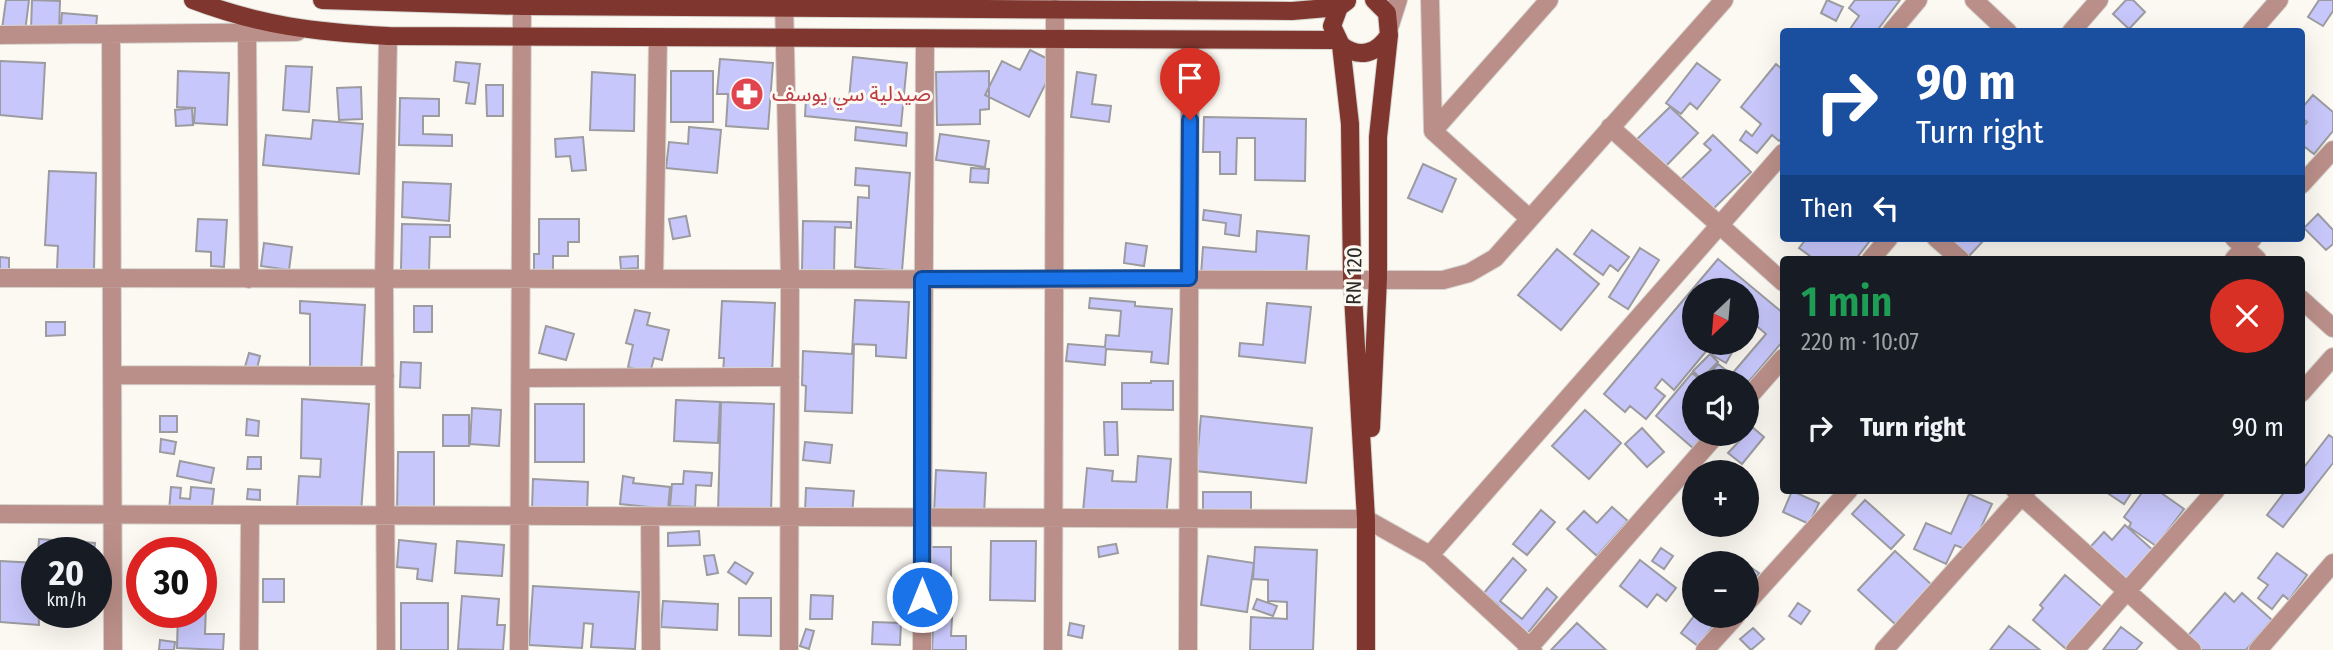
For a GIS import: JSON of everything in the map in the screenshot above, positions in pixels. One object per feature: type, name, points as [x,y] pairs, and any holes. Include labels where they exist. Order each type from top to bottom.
[{"type":"main road","points":[[193,0],[253,20],[311,32],[388,36],[1339,43]]},
{"type":"main road","points":[[322,0],[522,6],[784,4],[1292,11],[1344,2]]},
{"type":"main road","points":[[1344,2],[1332,26],[1339,43],[1349,51],[1367,53],[1376,50],[1389,30],[1387,13],[1374,0]]},
{"type":"main road","name":"RN 120","points":[[1366,650],[1366,519],[1378,278],[1377,136],[1389,30]]},
{"type":"main road","name":"RN 120","points":[[1339,43],[1350,124],[1352,278],[1366,519]]},
{"type":"street","points":[[1389,30],[1398,0]]},
{"type":"street","points":[[1430,0],[1433,131],[1529,218]]},
{"type":"street","points":[[1433,131],[1549,0]]},
{"type":"street","points":[[0,278],[1443,280],[1469,273],[1495,258],[1724,0]]},
{"type":"street","points":[[1894,28],[1918,0]]},
{"type":"street","points":[[1973,0],[2004,28]]},
{"type":"street","points":[[2074,28],[2099,0]]},
{"type":"street","points":[[2254,28],[2279,0]]},
{"type":"street","points":[[784,4],[790,280],[789,650]]},
{"type":"street","points":[[519,650],[522,6]]},
{"type":"street","points":[[1053,650],[1055,9]]},
{"type":"street","points":[[0,35],[311,32]]},
{"type":"street","points":[[247,33],[249,279]]},
{"type":"street","points":[[111,34],[113,650]]},
{"type":"street","points":[[386,650],[384,279],[388,36]]},
{"type":"street","points":[[654,279],[658,38]]},
{"type":"street","points":[[922,650],[925,39]]},
{"type":"street","points":[[1188,650],[1190,40]]},
{"type":"street","points":[[1609,127],[1780,279]]},
{"type":"street","points":[[2305,180],[2333,149]]},
{"type":"street","points":[[1430,555],[1780,156]]},
{"type":"street","points":[[1874,256],[1886,242]]},
{"type":"street","points":[[1941,242],[1957,256]]},
{"type":"street","points":[[2305,303],[2333,328]]},
{"type":"street","points":[[2305,388],[2333,357]]},
{"type":"street","points":[[1759,385],[1780,361]]},
{"type":"street","points":[[113,375],[385,376]]},
{"type":"street","points":[[522,378],[790,377]]},
{"type":"street","points":[[0,514],[1366,519],[1430,555],[1530,649],[1707,446]]},
{"type":"street","points":[[1759,590],[1845,494]]},
{"type":"street","points":[[1884,650],[2019,494]]},
{"type":"street","points":[[2023,494],[2192,650]]},
{"type":"street","points":[[2075,650],[2213,494]]},
{"type":"street","points":[[249,650],[250,515]]},
{"type":"street","points":[[650,517],[651,650]]},
{"type":"street","points":[[2258,650],[2333,563]]},
{"type":"street","points":[[1705,650],[1725,628]]},
{"type":"building","points":[[6,0],[29,0],[25,32],[2,29]]},
{"type":"building","points":[[32,0],[60,1],[59,31],[31,30]]},
{"type":"building","points":[[1098,0],[1197,0],[1196,6]]},
{"type":"building","points":[[1827,0],[1843,7],[1836,21],[1821,13]]},
{"type":"building","points":[[1855,0],[1900,0],[1879,28],[1851,28],[1859,16],[1849,8]]},
{"type":"building","points":[[2126,0],[2133,0],[2145,12],[2130,28],[2113,14]]},
{"type":"building","points":[[2319,0],[2333,0],[2333,11],[2323,26],[2308,17]]},
{"type":"building","points":[[62,13],[97,16],[95,41],[60,38]]},
{"type":"building","points":[[1030,50],[1056,63],[1029,117],[985,95],[1002,61],[1020,70]]},
{"type":"building","points":[[853,57],[907,63],[901,126],[805,116],[806,98],[849,99]]},
{"type":"building","name":"صيدلية سي يوسف","points":[[720,59],[773,63],[768,129],[726,126],[728,94],[717,94]]},
{"type":"building","points":[[0,61],[45,63],[42,119],[0,115]]},
{"type":"building","points":[[456,62],[480,64],[475,104],[466,103],[469,83],[454,81]]},
{"type":"building","points":[[1697,63],[1720,80],[1697,109],[1690,103],[1681,114],[1666,103]]},
{"type":"building","points":[[1776,64],[1780,67],[1780,140],[1772,135],[1757,153],[1740,140],[1746,131],[1752,136],[1761,124],[1741,107]]},
{"type":"building","points":[[286,66],[312,67],[309,112],[283,110]]},
{"type":"building","points":[[178,71],[229,73],[227,125],[194,123],[195,108],[177,107]]},
{"type":"building","points":[[671,71],[713,71],[713,122],[671,122]]},
{"type":"building","points":[[989,71],[989,109],[980,110],[980,124],[937,125],[936,72]]},
{"type":"building","points":[[592,72],[635,75],[634,131],[590,130]]},
{"type":"building","points":[[1077,72],[1096,75],[1092,104],[1111,106],[1109,122],[1071,117]]},
{"type":"building","points":[[486,85],[503,85],[503,116],[487,116]]},
{"type":"building","points":[[361,87],[362,119],[339,120],[337,88]]},
{"type":"building","points":[[2313,95],[2333,112],[2333,131],[2314,154],[2305,147],[2305,104]]},
{"type":"building","points":[[400,98],[439,99],[439,116],[423,116],[423,134],[452,135],[452,146],[399,145]]},
{"type":"building","points":[[1670,107],[1698,133],[1663,169],[1634,142]]},
{"type":"building","points":[[192,108],[193,125],[176,126],[175,110]]},
{"type":"building","points":[[1204,117],[1306,119],[1305,181],[1255,180],[1255,138],[1237,138],[1236,174],[1220,174],[1220,152],[1203,152]]},
{"type":"building","points":[[313,120],[363,124],[359,174],[263,165],[266,135],[311,139]]},
{"type":"building","points":[[689,127],[721,130],[717,173],[666,168],[669,142],[688,144]]},
{"type":"building","points":[[856,127],[907,133],[906,146],[855,140]]},
{"type":"building","points":[[940,134],[989,141],[985,167],[936,160]]},
{"type":"building","points":[[1713,135],[1751,172],[1708,214],[1672,188],[1711,150],[1704,144]]},
{"type":"building","points":[[583,137],[586,170],[572,171],[570,156],[556,157],[555,139]]},
{"type":"building","points":[[1423,164],[1456,179],[1442,212],[1408,198]]},
{"type":"building","points":[[856,168],[910,173],[902,271],[855,267],[858,197],[869,198],[869,186],[855,185]]},
{"type":"building","points":[[971,168],[989,169],[988,183],[970,182]]},
{"type":"building","points":[[49,171],[96,173],[94,270],[57,269],[58,246],[45,245]]},
{"type":"building","points":[[403,182],[451,184],[449,221],[402,217]]},
{"type":"building","points":[[1204,210],[1241,215],[1239,236],[1225,234],[1226,223],[1203,220]]},
{"type":"building","points":[[2318,214],[2333,230],[2333,244],[2326,250],[2305,227]]},
{"type":"building","points":[[686,216],[690,236],[673,239],[669,219]]},
{"type":"building","points":[[198,219],[227,220],[224,267],[211,266],[211,252],[196,251]]},
{"type":"building","points":[[539,219],[579,219],[579,242],[568,242],[568,256],[553,256],[553,270],[534,270],[534,254],[539,254]]},
{"type":"building","points":[[803,221],[851,222],[851,228],[835,227],[834,272],[802,271]]},
{"type":"building","points":[[402,224],[450,225],[450,237],[430,237],[429,271],[401,270]]},
{"type":"building","points":[[1592,230],[1629,257],[1618,271],[1610,265],[1603,275],[1574,254]]},
{"type":"building","points":[[1257,231],[1309,236],[1306,275],[1255,271],[1254,280],[1201,275],[1203,247],[1256,252]]},
{"type":"building","points":[[1804,242],[1869,242],[1858,256],[1810,256],[1799,248]]},
{"type":"building","points":[[1954,242],[1982,242],[1969,256]]},
{"type":"building","points":[[264,243],[292,247],[289,270],[261,266]]},
{"type":"building","points":[[1126,243],[1147,246],[1144,266],[1124,263]]},
{"type":"building","points":[[1640,248],[1659,260],[1628,309],[1609,297]]},
{"type":"building","points":[[1557,249],[1599,284],[1561,330],[1518,295]]},
{"type":"building","points":[[638,256],[638,268],[621,269],[620,257]]},
{"type":"building","points":[[0,257],[9,258],[9,270],[0,270]]},
{"type":"building","points":[[1718,259],[1741,278],[1702,278]]},
{"type":"building","points":[[1759,293],[1780,311],[1780,345],[1759,370],[1736,369],[1748,355],[1759,355],[1759,342],[1766,334],[1759,328]]},
{"type":"building","points":[[1090,298],[1172,309],[1168,364],[1151,362],[1152,352],[1106,349],[1105,365],[1066,361],[1068,344],[1105,347],[1106,335],[1119,336],[1121,311],[1089,308]]},
{"type":"building","points":[[855,300],[909,302],[906,358],[876,356],[876,345],[854,344],[852,413],[805,411],[806,386],[802,385],[803,351],[852,354]]},
{"type":"building","points":[[300,301],[365,305],[361,374],[310,371],[310,314],[300,313]]},
{"type":"building","points":[[722,301],[775,303],[772,375],[723,373],[724,358],[719,358]]},
{"type":"building","points":[[1682,302],[1682,355],[1703,355],[1691,369],[1682,369],[1682,380],[1674,390],[1662,379],[1655,388],[1665,396],[1646,419],[1630,406],[1625,412],[1604,394]]},
{"type":"building","points":[[1267,303],[1311,307],[1305,363],[1239,356],[1240,343],[1263,345]]},
{"type":"building","points":[[414,306],[432,306],[432,332],[414,332]]},
{"type":"building","points":[[635,310],[650,313],[647,325],[669,330],[662,360],[654,358],[650,373],[628,367],[633,345],[626,343]]},
{"type":"building","points":[[46,322],[65,322],[65,335],[46,336]]},
{"type":"building","points":[[546,326],[574,334],[566,360],[539,353]]},
{"type":"building","points":[[249,353],[260,356],[256,373],[244,370]]},
{"type":"building","points":[[1709,355],[1718,362],[1711,369],[1695,369]]},
{"type":"building","points":[[1712,355],[1731,355],[1726,363]]},
{"type":"building","points":[[401,362],[421,363],[420,388],[400,387]]},
{"type":"building","points":[[1173,381],[1173,410],[1122,409],[1122,383]]},
{"type":"building","points":[[1682,385],[1682,438],[1656,416]]},
{"type":"building","points":[[302,399],[369,404],[361,513],[297,508],[299,476],[320,477],[321,459],[301,458]]},
{"type":"building","points":[[676,400],[720,402],[718,443],[674,441]]},
{"type":"building","points":[[721,402],[774,404],[771,513],[718,512]]},
{"type":"building","points":[[535,404],[584,404],[584,462],[535,462]]},
{"type":"building","points":[[472,408],[501,410],[499,446],[470,444]]},
{"type":"building","points":[[1585,410],[1621,443],[1589,479],[1552,446]]},
{"type":"building","points":[[443,415],[469,415],[469,446],[443,446]]},
{"type":"building","points":[[160,416],[177,416],[177,432],[160,432]]},
{"type":"building","points":[[1201,416],[1312,428],[1306,483],[1196,471]]},
{"type":"building","points":[[247,419],[259,421],[258,436],[246,435]]},
{"type":"building","points":[[1104,422],[1117,422],[1118,455],[1105,455]]},
{"type":"building","points":[[1642,428],[1664,452],[1647,467],[1625,444]]},
{"type":"building","points":[[2329,435],[2333,438],[2333,463],[2283,527],[2267,515],[2283,494],[2305,494],[2305,466]]},
{"type":"building","points":[[161,439],[176,442],[174,454],[160,452]]},
{"type":"building","points":[[805,442],[832,445],[830,463],[803,460]]},
{"type":"building","points":[[1735,446],[1757,446],[1745,460],[1737,460],[1728,453]]},
{"type":"building","points":[[398,452],[434,452],[434,512],[397,511]]},
{"type":"building","points":[[1138,456],[1171,459],[1166,519],[1083,512],[1087,468],[1113,471],[1112,481],[1136,482]]},
{"type":"building","points":[[248,457],[261,457],[261,469],[247,469]]},
{"type":"building","points":[[180,461],[214,468],[211,483],[177,476]]},
{"type":"building","points":[[936,470],[986,473],[984,515],[934,513]]},
{"type":"building","points":[[684,471],[712,473],[711,486],[696,485],[695,507],[670,506],[672,484],[683,484]]},
{"type":"building","points":[[623,476],[634,478],[633,483],[670,487],[668,509],[620,504]]},
{"type":"building","points":[[533,479],[588,482],[587,512],[532,509]]},
{"type":"building","points":[[171,487],[181,488],[180,498],[190,499],[191,487],[214,489],[211,515],[169,511]]},
{"type":"building","points":[[806,488],[854,491],[852,514],[805,511]]},
{"type":"building","points":[[248,489],[260,490],[260,500],[247,499]]},
{"type":"building","points":[[1203,492],[1251,492],[1251,516],[1203,515]]},
{"type":"building","points":[[1791,494],[1799,494],[1819,503],[1809,524],[1783,512]]},
{"type":"building","points":[[1969,494],[1992,504],[1970,551],[1955,545],[1946,564],[1914,549],[1926,523],[1951,534]]},
{"type":"building","points":[[2109,494],[2131,494],[2124,504]]},
{"type":"building","points":[[2141,494],[2163,494],[2184,509],[2156,546],[2129,527],[2131,523],[2124,517]]},
{"type":"building","points":[[1865,500],[1904,535],[1891,549],[1852,514]]},
{"type":"building","points":[[1612,507],[1628,521],[1597,556],[1567,529],[1584,511],[1597,523]]},
{"type":"building","points":[[1541,510],[1555,522],[1527,555],[1513,544]]},
{"type":"building","points":[[2125,525],[2155,552],[2122,588],[2084,554],[2104,532],[2112,540]]},
{"type":"building","points":[[699,531],[700,545],[668,546],[668,533]]},
{"type":"building","points":[[399,540],[436,544],[432,581],[417,579],[418,569],[397,567]]},
{"type":"building","points":[[457,541],[504,545],[502,576],[455,573]]},
{"type":"building","points":[[991,541],[1036,541],[1035,601],[990,600]]},
{"type":"building","points":[[1116,544],[1118,553],[1099,557],[1098,547]]},
{"type":"building","points":[[931,547],[951,547],[951,587],[931,587]]},
{"type":"building","points":[[1255,547],[1317,550],[1313,650],[1250,650],[1251,617],[1287,619],[1287,602],[1268,601],[1268,580],[1253,579]]},
{"type":"building","points":[[1661,548],[1673,556],[1664,569],[1652,561]]},
{"type":"building","points":[[1895,551],[1932,585],[1895,624],[1858,590]]},
{"type":"building","points":[[2277,553],[2307,575],[2289,600],[2283,595],[2272,609],[2258,598],[2268,585],[2258,578]]},
{"type":"building","points":[[714,555],[718,573],[707,575],[704,556]]},
{"type":"building","points":[[1208,556],[1254,563],[1247,612],[1201,605]]},
{"type":"building","points":[[1513,558],[1526,570],[1500,601],[1522,619],[1547,588],[1557,597],[1527,634],[1497,609],[1499,606],[1484,593]]},
{"type":"building","points":[[1640,560],[1676,588],[1666,601],[1657,594],[1647,607],[1620,586]]},
{"type":"building","points":[[0,561],[21,562],[21,624],[0,622]]},
{"type":"building","points":[[735,562],[753,573],[746,584],[728,572]]},
{"type":"building","points":[[2065,575],[2102,607],[2066,649],[2033,620],[2043,608],[2040,605]]},
{"type":"building","points":[[263,579],[284,579],[284,602],[263,602]]},
{"type":"building","points":[[533,586],[639,592],[635,649],[591,647],[593,624],[584,623],[582,648],[529,645]]},
{"type":"building","points":[[2225,593],[2234,602],[2242,593],[2272,620],[2246,650],[2197,650],[2185,639]]},
{"type":"building","points":[[811,595],[833,596],[832,619],[810,619]]},
{"type":"building","points":[[462,596],[499,599],[497,625],[505,625],[503,650],[458,649]]},
{"type":"building","points":[[739,598],[771,598],[771,636],[739,635]]},
{"type":"building","points":[[1257,599],[1277,606],[1273,616],[1253,609]]},
{"type":"building","points":[[934,600],[953,601],[951,636],[966,636],[966,650],[932,650]]},
{"type":"building","points":[[663,601],[718,604],[717,630],[661,627]]},
{"type":"building","points":[[401,603],[448,603],[448,650],[401,650]]},
{"type":"building","points":[[1798,603],[1810,611],[1801,624],[1789,616]]},
{"type":"building","points":[[873,622],[901,623],[900,645],[872,644]]},
{"type":"building","points":[[1070,623],[1084,626],[1082,638],[1068,635]]},
{"type":"building","points":[[1577,623],[1606,650],[1551,650]]},
{"type":"building","points":[[2009,626],[2040,650],[1990,650]]},
{"type":"building","points":[[2121,627],[2142,643],[2136,650],[2103,650]]},
{"type":"building","points":[[178,628],[205,628],[205,634],[224,634],[223,650],[177,648]]},
{"type":"building","points":[[1685,628],[1712,628],[1698,646],[1681,633]]},
{"type":"building","points":[[1753,628],[1764,639],[1751,650],[1740,639]]},
{"type":"building","points":[[806,629],[814,631],[809,649],[800,646]]},
{"type":"building","points":[[160,640],[175,642],[174,650],[159,650]]},
{"type":"place","name":"صيدلية سي يوسف","points":[[747,94]]},
{"type":"route","points":[[922,597],[922,279],[1189,278],[1190,120]]}]
